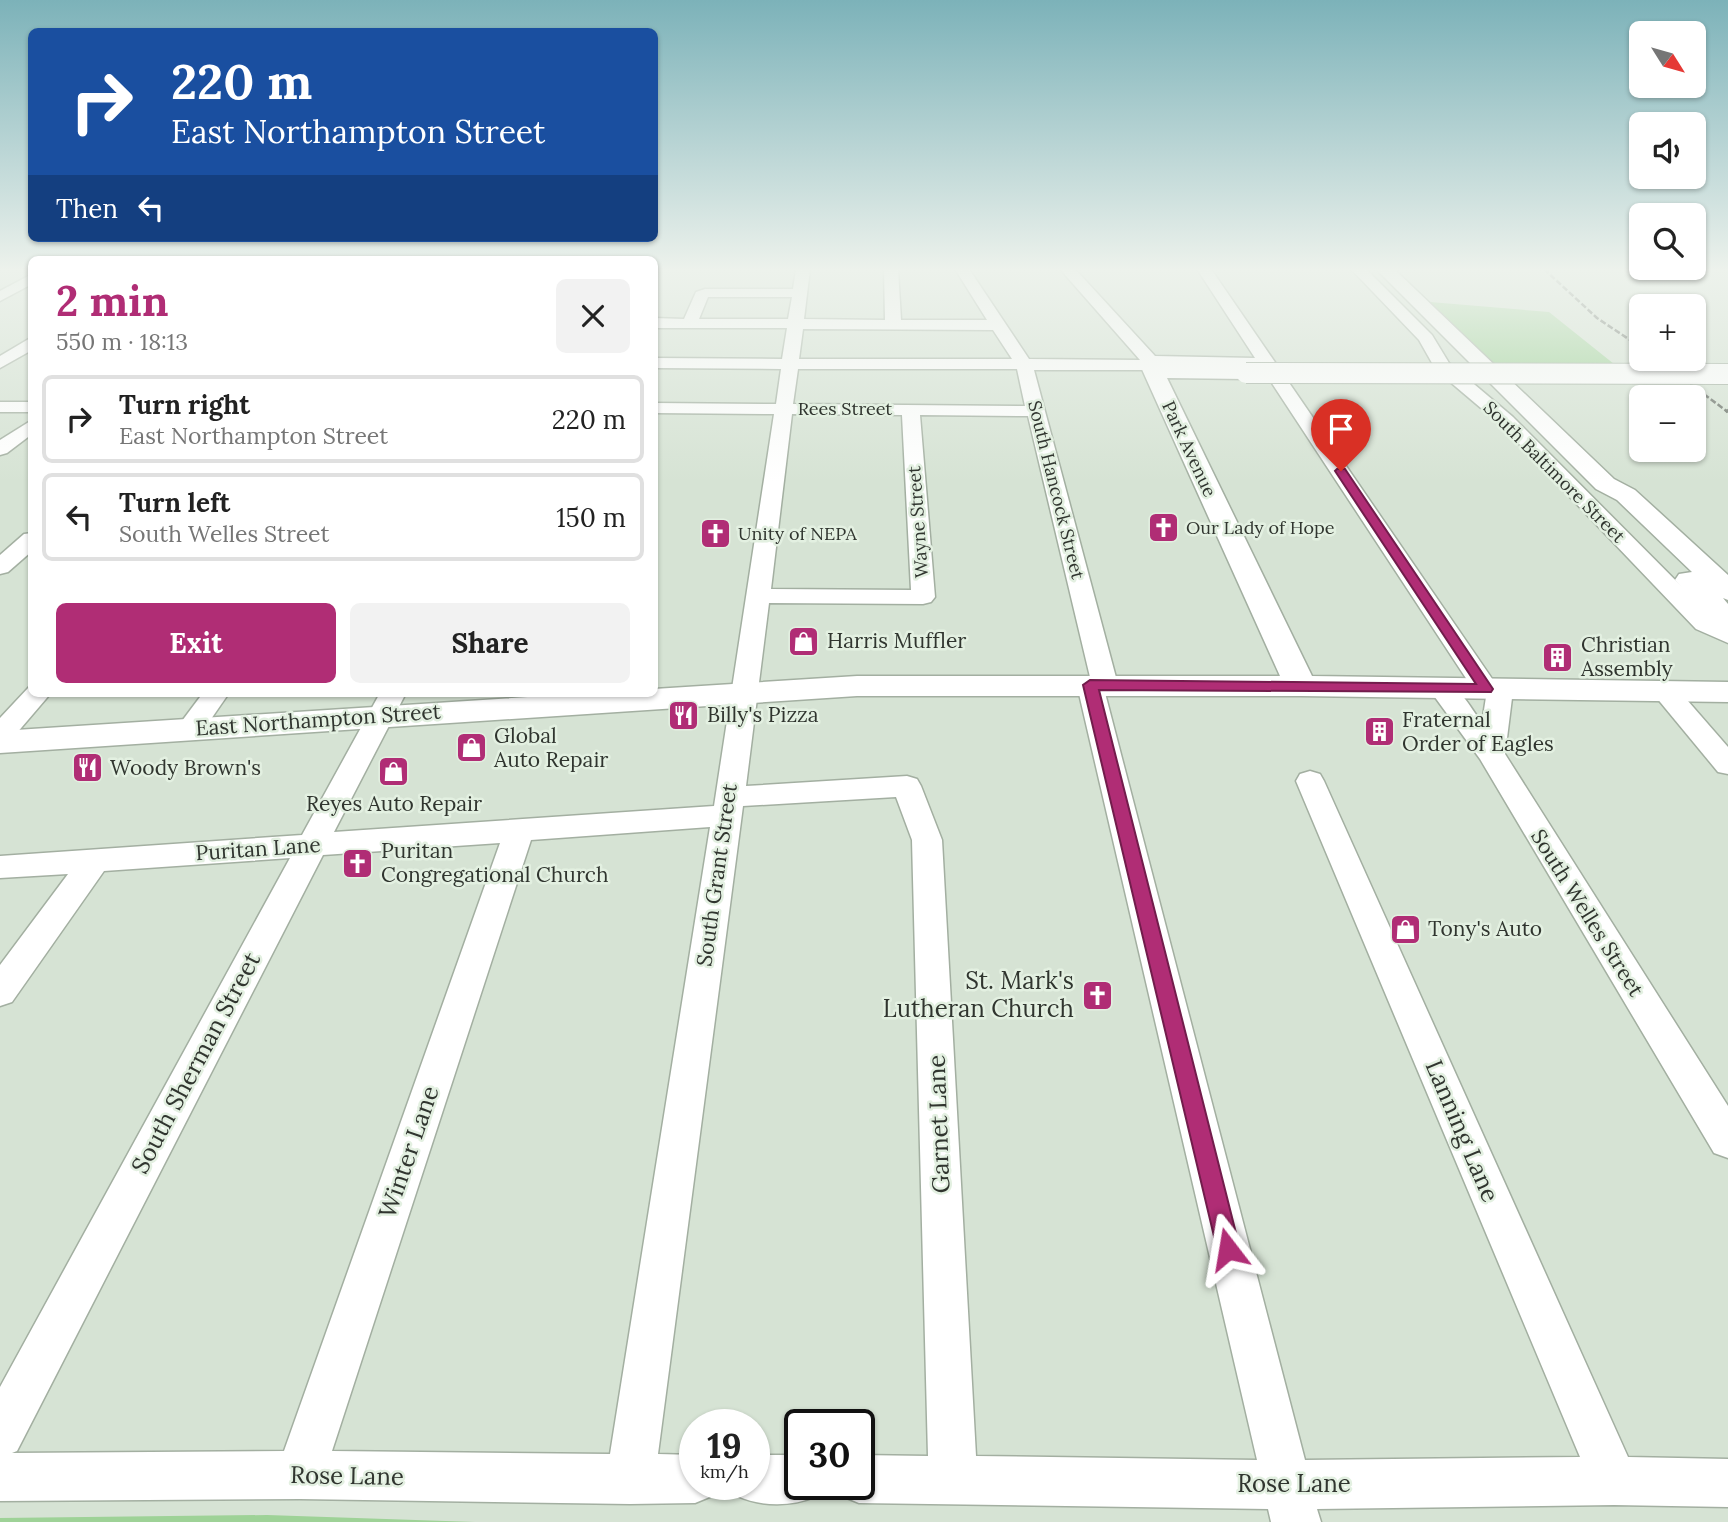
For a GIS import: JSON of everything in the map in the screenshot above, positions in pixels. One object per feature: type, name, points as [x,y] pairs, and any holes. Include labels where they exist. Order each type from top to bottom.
[{"type":"main road","points":[[1457,340],[1605,484],[1626,495],[1728,592]]},
{"type":"main road","points":[[1151,366],[1246,373],[1728,374]]},
{"type":"main road","name":"Park Avenue","points":[[1151,366],[1301,686]]},
{"type":"main road","points":[[1605,484],[1606,495],[1728,621]]},
{"type":"main road","name":"East Northampton Street","points":[[658,696],[857,686],[1098,685],[1728,692]]},
{"type":"main road","name":"East Northampton Street","points":[[0,742],[190,729],[387,705],[629,697]]},
{"type":"street","name":"South Grant Street","points":[[630,1480],[726,807],[759,596],[792,340]]},
{"type":"street","name":"South Hancock Street","points":[[1009,340],[1024,365],[1036,411],[1291,1504]]},
{"type":"street","name":"Park Avenue","points":[[1129,340],[1151,366]]},
{"type":"street","points":[[1252,340],[1493,689],[1491,754]]},
{"type":"street","name":"South Baltimore Street","points":[[1427,340],[1442,366],[1507,421],[1705,624],[1728,636]]},
{"type":"street","points":[[1,361],[28,344]]},
{"type":"street","points":[[1,361],[28,361]]},
{"type":"street","points":[[658,363],[1151,366],[1268,363]]},
{"type":"street","points":[[0,407],[28,407]]},
{"type":"street","name":"Rees Street","points":[[658,408],[1036,411]]},
{"type":"street","name":"Wayne Street","points":[[759,596],[923,597],[911,410]]},
{"type":"street","points":[[1507,421],[1542,422]]},
{"type":"street","points":[[0,449],[28,428]]},
{"type":"street","points":[[0,567],[28,542]]},
{"type":"street","points":[[1648,566],[1681,571]]},
{"type":"street","name":"South Welles Street","points":[[1441,689],[1491,754],[1728,1140]]},
{"type":"street","points":[[1665,691],[1728,765]]},
{"type":"street","points":[[0,735],[34,697]]},
{"type":"street","points":[[190,729],[213,697]]},
{"type":"street","name":"South Sherman Street","points":[[0,1434],[387,705]]},
{"type":"street","name":"Lanning Lane","points":[[1310,781],[1614,1481]]},
{"type":"street","name":"Garnet Lane","points":[[726,807],[907,786],[927,841],[953,1478]]},
{"type":"street","name":"Puritan Lane","points":[[0,867],[519,830],[726,807]]},
{"type":"street","name":"Winter Lane","points":[[300,1475],[519,830]]},
{"type":"street","points":[[0,992],[95,860]]},
{"type":"street","name":"Rose Lane","points":[[0,1477],[300,1475],[679,1479]]},
{"type":"street","name":"Rose Lane","points":[[875,1479],[953,1478],[1291,1504],[1614,1481],[1728,1483]]},
{"type":"green space","points":[[1469,340],[1584,340],[1619,368],[1498,368]]},
{"type":"green space","points":[[267,1515],[475,1522],[0,1522],[0,1518]]},
{"type":"railway","points":[[1672,371],[1728,412],[1726,410]]},
{"type":"place","name":"Our Lady of Hope","points":[[1163,528]]},
{"type":"place","name":"Unity of NEPA","points":[[715,534]]},
{"type":"place","name":"Harris Muffler","points":[[804,641]]},
{"type":"place","name":"Christian Assembly","points":[[1558,657]]},
{"type":"place","name":"Billy's Pizza","points":[[684,715]]},
{"type":"place","name":"Fraternal Order of Eagles","points":[[1379,732]]},
{"type":"place","name":"Global Auto Repair","points":[[471,748]]},
{"type":"place","name":"Woody Brown's","points":[[87,768]]},
{"type":"place","name":"Reyes Auto Repair","points":[[394,772]]},
{"type":"place","name":"Puritan Congregational Church","points":[[358,863]]},
{"type":"place","name":"Tony's Auto","points":[[1405,929]]},
{"type":"place","name":"St. Mark's Lutheran Church","points":[[1097,995]]},
{"type":"route","points":[[1228,1249],[1090,685],[1486,689],[1341,471]]}]
